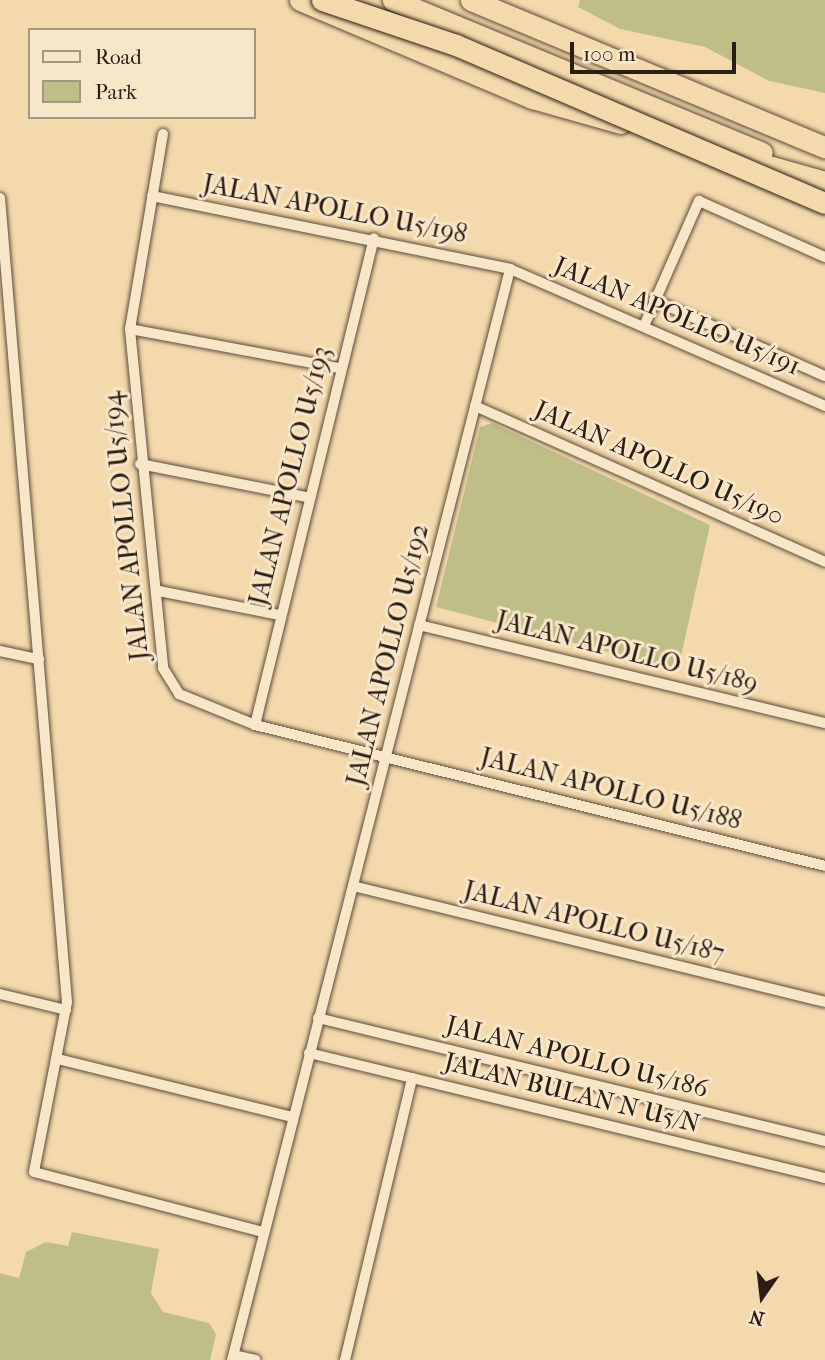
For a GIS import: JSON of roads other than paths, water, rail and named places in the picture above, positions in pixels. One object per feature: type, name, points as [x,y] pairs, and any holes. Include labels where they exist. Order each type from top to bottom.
[{"type":"highway","points":[[300,0],[532,98],[825,181]]},
{"type":"highway","points":[[322,0],[456,45],[825,202]]},
{"type":"highway","points":[[393,0],[825,181]]},
{"type":"highway","points":[[407,0],[825,173]]},
{"type":"highway","points":[[471,0],[825,146]]},
{"type":"highway","points":[[479,0],[825,140]]},
{"type":"street","name":"JALAN APOLLO U5/194","points":[[163,135],[130,329],[140,464],[159,591],[163,668],[171,684],[191,704],[254,725],[385,756]]},
{"type":"street","name":"JALAN APOLLO U5/198","points":[[152,196],[374,238],[510,269]]},
{"type":"street","points":[[0,198],[6,316],[39,659],[66,1010],[36,1174],[263,1232]]},
{"type":"street","points":[[644,326],[699,201],[825,257]]},
{"type":"street","name":"JALAN APOLLO U5/193","points":[[254,725],[306,497],[374,238]]},
{"type":"street","name":"JALAN APOLLO U5/191","points":[[510,269],[825,406]]},
{"type":"street","name":"JALAN APOLLO U5/192","points":[[233,1357],[510,269]]},
{"type":"street","points":[[654,300],[825,376]]},
{"type":"street","points":[[130,329],[338,368]]},
{"type":"street","name":"JALAN APOLLO U5/190","points":[[475,406],[825,562]]},
{"type":"street","points":[[140,464],[306,497]]},
{"type":"street","points":[[159,591],[279,615]]},
{"type":"street","name":"JALAN APOLLO U5/189","points":[[419,625],[825,723]]},
{"type":"street","points":[[0,651],[39,659]]},
{"type":"street","name":"JALAN APOLLO U5/188","points":[[385,756],[825,866]]},
{"type":"street","name":"JALAN APOLLO U5/187","points":[[353,886],[825,1002]]},
{"type":"street","points":[[0,994],[66,1010]]},
{"type":"street","name":"JALAN APOLLO U5/186","points":[[318,1018],[825,1141]]},
{"type":"street","name":"JALAN BULAN N U5/N","points":[[309,1053],[825,1178]]},
{"type":"street","points":[[58,1059],[292,1117]]},
{"type":"street","points":[[345,1360],[412,1078]]},
{"type":"street","points":[[233,1357],[255,1360]]}]
